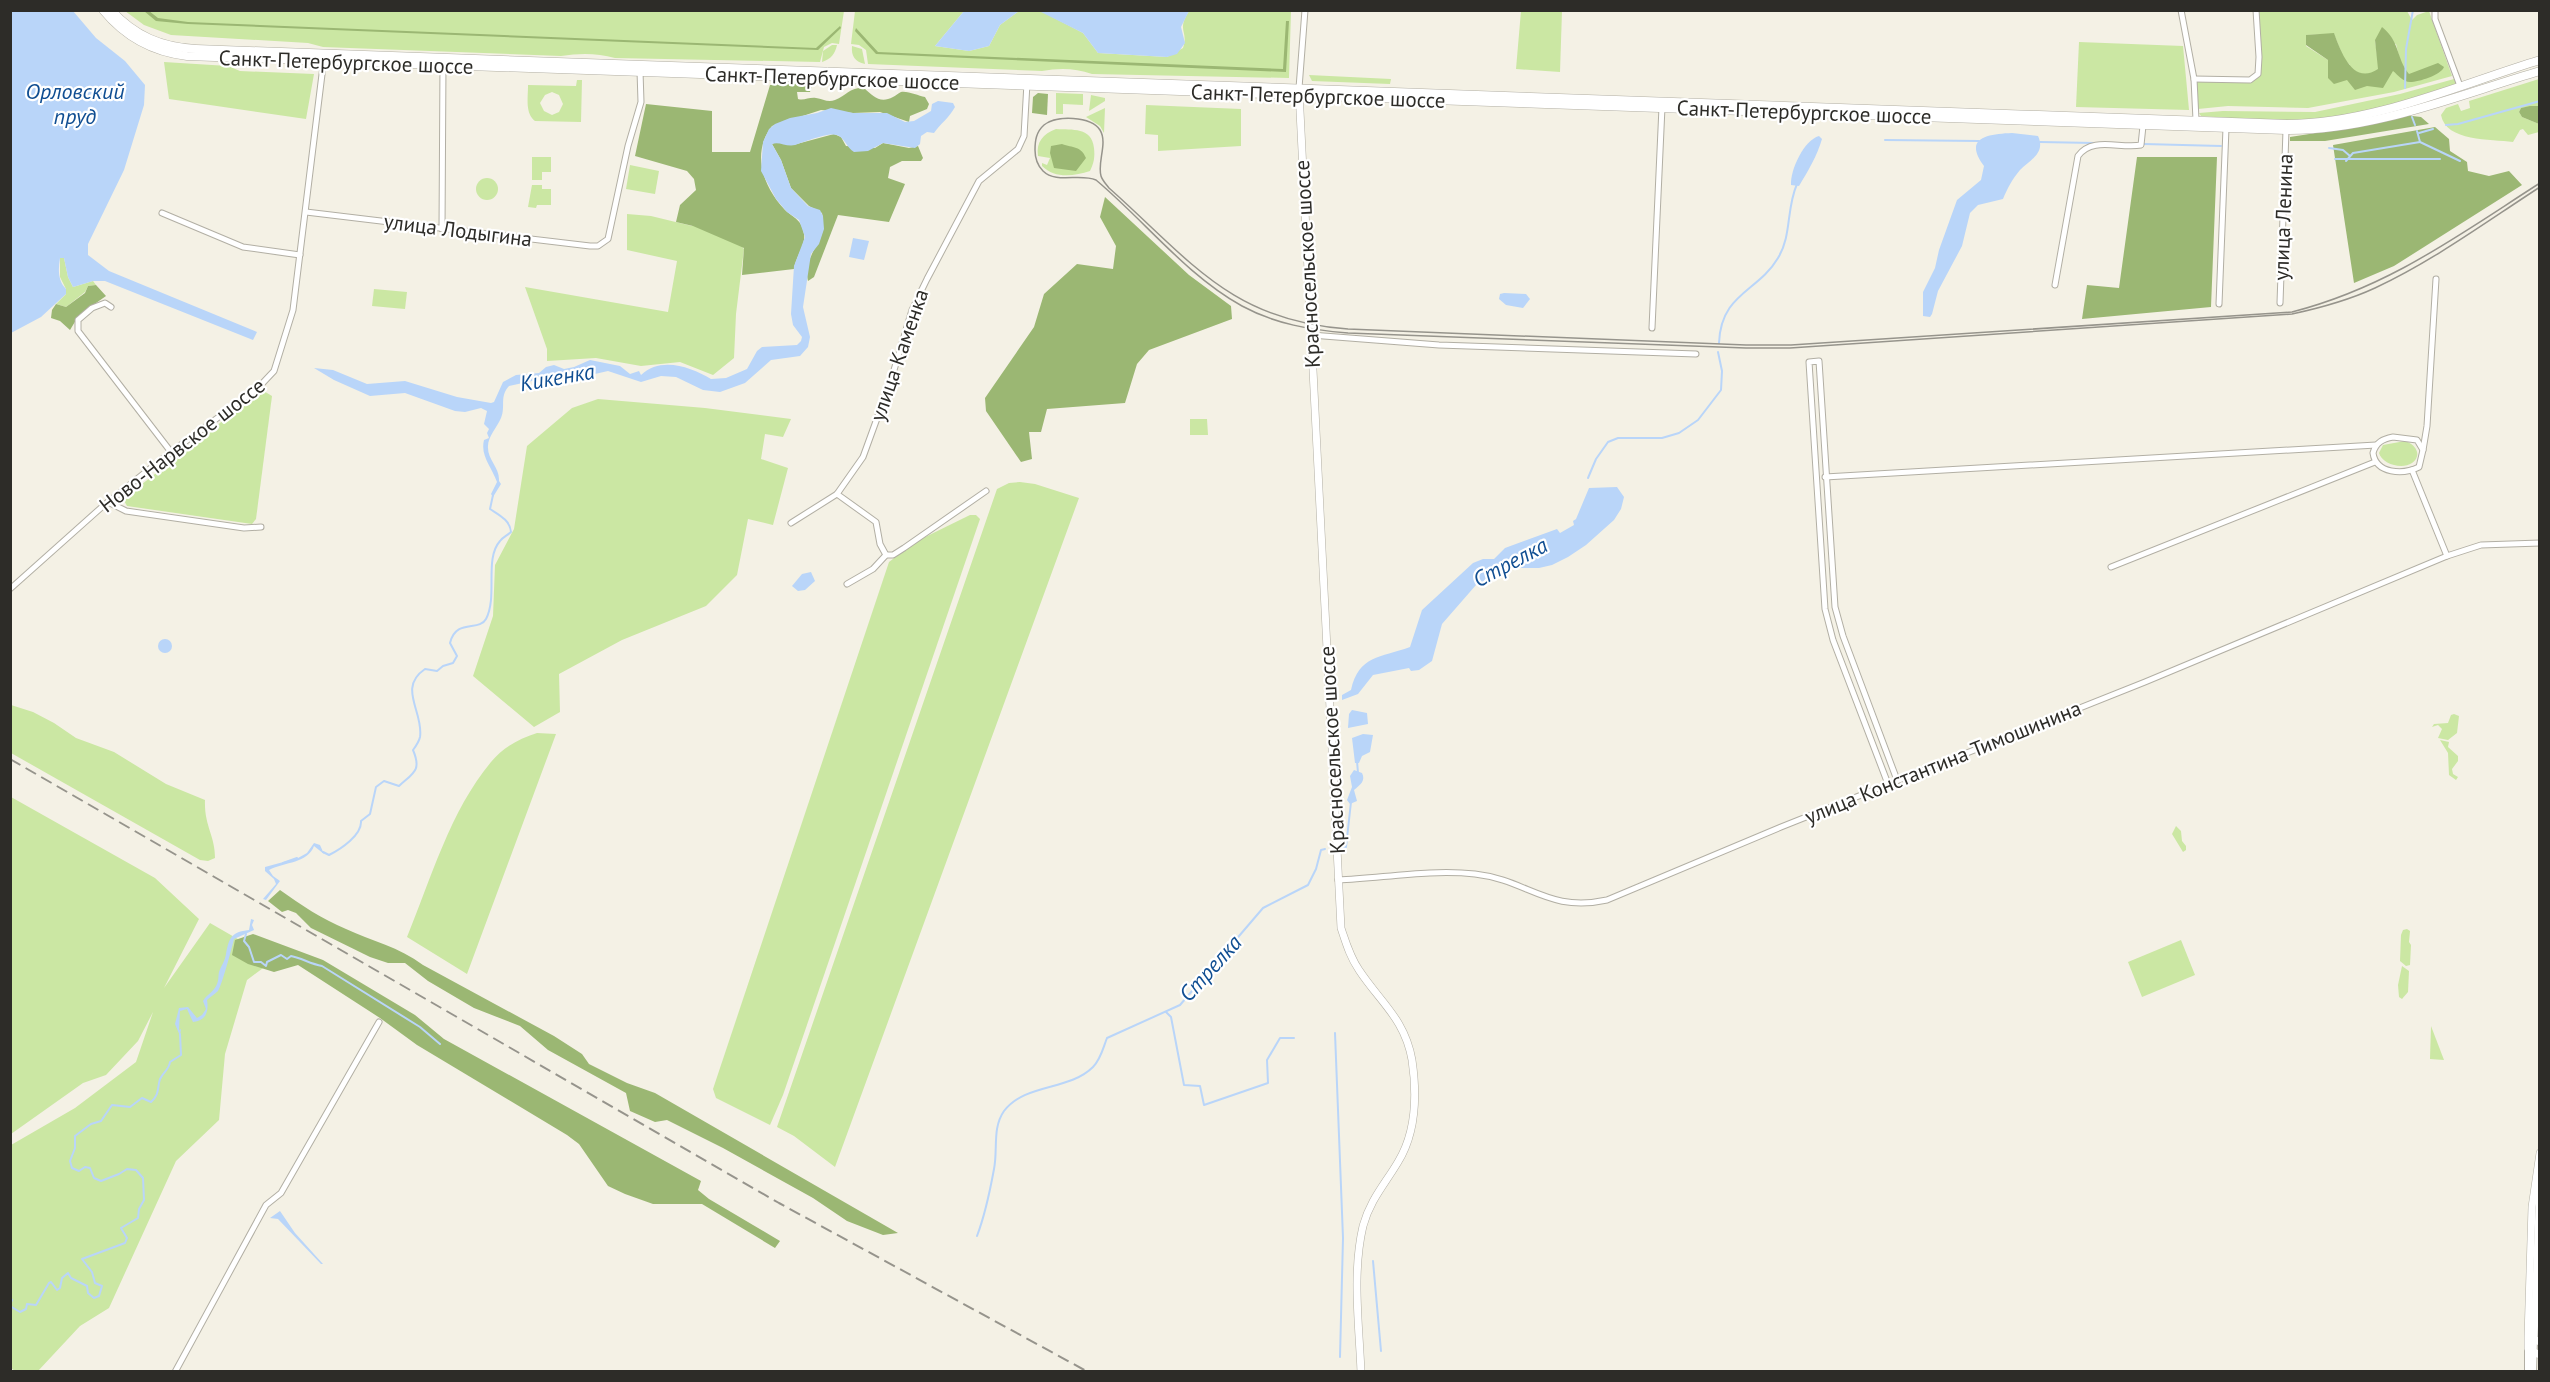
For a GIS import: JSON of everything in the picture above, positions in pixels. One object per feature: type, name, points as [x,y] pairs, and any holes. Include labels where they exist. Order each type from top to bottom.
[{"type":"main road","name":"Санкт-Петербургское шоссе","points":[[103,10],[130,36],[162,52],[187,56],[640,68],[2286,130],[2319,129],[2367,122],[2540,71]]},
{"type":"main road","name":"Санкт-Петербургское шоссе","points":[[111,10],[138,34],[170,47],[324,58]]},
{"type":"main road","name":"Санкт-Петербургское шоссе","points":[[1299,92],[2287,124],[2326,122],[2375,112],[2540,60]]},
{"type":"main road","name":"Красносельское шоссе","points":[[1299,92],[1341,928],[1349,953],[1359,971],[1390,1008],[1404,1033],[1412,1059],[1414,1088],[1414,1112],[1410,1135],[1399,1161],[1370,1205],[1359,1250],[1356,1270],[1362,1371]]},
{"type":"main road","points":[[2534,1352],[2532,1207],[2540,1153]]},
{"type":"main road","points":[[2534,1340],[2540,1183]]},
{"type":"street","points":[[1299,92],[1305,10]]},
{"type":"street","points":[[2181,10],[2194,79],[2196,120]]},
{"type":"street","points":[[2194,79],[2250,80],[2255,77],[2259,69],[2256,10]]},
{"type":"street","points":[[2435,10],[2435,19],[2460,86]]},
{"type":"street","name":"Ново-Нарвское шоссе","points":[[10,589],[108,502],[257,389],[274,371],[294,310],[324,58]]},
{"type":"street","points":[[442,229],[443,62]]},
{"type":"street","name":"улица Лодыгина","points":[[306,212],[598,246],[608,239],[628,147],[641,102],[640,68]]},
{"type":"street","name":"улица Каменка","points":[[792,523],[837,494],[863,457],[891,380],[912,310],[957,225],[967,200],[979,181],[1018,149],[1024,136],[1028,82]]},
{"type":"street","points":[[1652,328],[1662,107]]},
{"type":"street","points":[[2055,285],[2078,156],[2083,149],[2092,145],[2141,145],[2143,126]]},
{"type":"street","points":[[2219,304],[2226,128]]},
{"type":"street","name":"улица Ленина","points":[[2280,303],[2286,130]]},
{"type":"street","points":[[162,213],[243,247],[300,255]]},
{"type":"street","points":[[2376,445],[2373,453],[2375,462],[2382,469],[2412,470],[2421,464],[2427,426],[2436,279]]},
{"type":"street","points":[[111,307],[105,303],[92,308],[78,320],[78,331],[171,452]]},
{"type":"street","points":[[1311,335],[1439,345],[1696,354]]},
{"type":"street","points":[[1888,784],[1833,640],[1825,609],[1809,362],[1819,361],[1833,592],[1838,621],[1897,780]]},
{"type":"street","points":[[1825,477],[2376,445],[2387,438],[2405,437],[2417,440],[2423,450]]},
{"type":"street","points":[[2111,567],[2375,462]]},
{"type":"street","points":[[2412,470],[2447,556]]},
{"type":"street","points":[[847,584],[873,569],[886,555],[893,555],[904,548],[986,490]]},
{"type":"street","points":[[837,494],[876,522],[880,544],[886,555]]},
{"type":"street","points":[[108,502],[126,511],[244,528],[261,527]]},
{"type":"street","name":"улица Константина Тимошинина","points":[[1338,880],[1473,874],[1500,879],[1562,903],[1594,903],[1607,900],[1897,780],[2145,682],[2447,556],[2481,545],[2540,543]]},
{"type":"street","points":[[175,1371],[266,1205],[281,1193],[379,1022]]},
{"type":"street","points":[[2528,1371],[2534,1352]]},
{"type":"street","points":[[2534,1352],[2534,1371]]},
{"type":"street","points":[[2534,1371],[2540,1366]]},
{"type":"green space","points":[[1039,10],[1083,33],[1098,53],[1167,57],[1183,48],[1185,38],[1183,23],[1189,11],[1291,11],[1289,78],[1092,74],[1067,69],[1042,71],[868,64],[866,50],[859,45],[851,44],[855,11],[964,11],[935,46],[969,51],[989,46],[1000,25],[1019,11]]},
{"type":"green space","points":[[2259,10],[2407,11],[2412,20],[2417,15],[2429,11],[2452,76],[2394,92],[2308,108],[2228,106],[2198,109],[2196,82],[2250,82],[2261,73]],"holes":[[[2334,34],[2344,59],[2350,65],[2328,67],[2328,60],[2306,46],[2306,35]],[[2375,40],[2396,44],[2400,60],[2378,63]]]},
{"type":"green space","points":[[125,11],[844,11],[839,44],[832,43],[824,47],[820,62],[615,58],[588,54],[561,56],[323,47],[308,43],[171,35],[144,25]]},
{"type":"green space","points":[[144,11],[149,11],[158,18],[188,22],[816,48],[840,26],[841,28],[818,50],[188,24],[156,21]]},
{"type":"green space","points":[[1521,11],[1562,11],[1560,72],[1516,69]]},
{"type":"green space","points":[[1286,21],[1289,21],[1286,72],[876,54],[855,31],[856,28],[878,52],[1283,69]]},
{"type":"green space","points":[[2382,27],[2392,38],[2409,74],[2438,63],[2444,67],[2442,70],[2429,78],[2410,82],[2403,80],[2393,71],[2383,88],[2367,86],[2355,90],[2347,80],[2334,84],[2328,78],[2328,60],[2306,45],[2306,35],[2334,33],[2349,64],[2355,70],[2369,73],[2378,69],[2375,40]]},
{"type":"green space","points":[[2079,42],[2183,46],[2189,110],[2076,107]]},
{"type":"green space","points":[[832,45],[837,45],[834,54],[822,62],[823,51]]},
{"type":"green space","points":[[852,46],[862,49],[865,64],[854,58]]},
{"type":"green space","points":[[164,62],[228,66],[240,71],[314,74],[306,119],[169,99]]},
{"type":"green space","points":[[1309,75],[1391,79],[1390,84],[1312,81]]},
{"type":"green space","points":[[2454,79],[2456,84],[2401,101],[2327,118],[2268,120],[2201,116],[2199,113],[2315,112],[2400,94]]},
{"type":"green space","points":[[2539,79],[2539,106],[2521,108],[2519,112],[2522,117],[2539,124],[2539,132],[2528,135],[2523,129],[2520,130],[2513,142],[2460,135],[2445,124],[2441,115],[2446,108],[2458,104],[2461,111],[2470,108],[2469,101]]},
{"type":"green space","points":[[577,80],[582,80],[581,122],[535,121],[532,118],[528,105],[528,85],[576,86]],"holes":[[[552,92],[559,95],[563,104],[559,112],[552,115],[544,111],[540,103],[545,95]]]},
{"type":"green space","points":[[813,83],[810,92],[797,92],[798,99],[813,98],[832,101],[852,90],[864,88],[884,100],[904,92],[925,97],[929,104],[927,109],[910,116],[909,122],[880,112],[853,113],[821,110],[772,126],[762,147],[762,170],[777,201],[801,225],[804,234],[803,243],[794,269],[742,275],[744,248],[693,226],[676,222],[680,205],[696,190],[694,179],[687,171],[635,156],[646,104],[712,111],[712,152],[750,152],[770,85]]},
{"type":"green space","points":[[1038,93],[1048,94],[1047,115],[1032,113],[1033,97]]},
{"type":"green space","points":[[1056,93],[1083,94],[1083,105],[1063,104],[1063,114],[1056,114]]},
{"type":"green space","points":[[1091,95],[1105,98],[1105,101],[1089,111]]},
{"type":"green space","points":[[1146,105],[1241,109],[1241,146],[1158,151],[1158,135],[1145,134]]},
{"type":"green space","points":[[2539,106],[2539,124],[2522,117],[2519,112],[2521,108]]},
{"type":"green space","points":[[1105,108],[1104,133],[1100,126],[1086,117]]},
{"type":"green space","points":[[2404,115],[2421,117],[2429,124],[2325,141],[2290,141],[2290,137],[2367,125]]},
{"type":"green space","points":[[2435,127],[2449,139],[2450,151],[2467,162],[2468,171],[2489,176],[2509,171],[2522,185],[2394,266],[2354,283],[2333,145]]},
{"type":"green space","points":[[1056,129],[1080,131],[1089,136],[1094,148],[1090,171],[1059,175],[1042,166],[1042,163],[1047,165],[1050,158],[1038,156],[1039,143],[1047,133]]},
{"type":"green space","points":[[834,134],[841,137],[846,146],[875,148],[883,143],[909,148],[918,146],[923,158],[921,161],[902,161],[890,167],[888,178],[905,184],[889,222],[838,215],[814,277],[808,281],[808,264],[821,233],[822,213],[809,206],[791,188],[781,160],[772,144],[776,142],[793,145]]},
{"type":"green space","points":[[1062,144],[1079,149],[1084,154],[1086,158],[1076,171],[1054,168],[1050,153],[1051,146]]},
{"type":"green space","points":[[532,157],[551,157],[551,172],[542,172],[542,180],[532,180]]},
{"type":"green space","points":[[2137,157],[2217,157],[2211,307],[2082,319],[2087,285],[2119,288]]},
{"type":"green space","points":[[630,165],[659,171],[655,194],[626,189]]},
{"type":"green space","points":[[487,178],[495,181],[498,189],[495,197],[487,200],[479,197],[476,189],[479,181]]},
{"type":"green space","points":[[532,185],[542,185],[542,189],[551,189],[551,205],[528,207]]},
{"type":"green space","points":[[1105,197],[1189,275],[1231,306],[1232,319],[1149,350],[1137,364],[1125,403],[1047,409],[1041,432],[1029,432],[1032,459],[1021,462],[986,411],[985,398],[1034,327],[1044,294],[1077,264],[1113,269],[1116,246],[1100,217]]},
{"type":"green space","points":[[711,207],[744,249],[736,314],[734,358],[713,375],[680,362],[641,366],[596,358],[547,361],[547,349],[525,287],[668,312],[677,261],[627,250],[627,214],[651,216],[692,226]]},
{"type":"green space","points":[[60,258],[64,258],[68,277],[73,287],[93,281],[96,285],[88,286],[85,292],[66,307],[56,304],[66,294],[60,277]]},
{"type":"green space","points":[[96,285],[106,296],[79,315],[70,330],[60,321],[51,318],[56,304],[66,307],[85,293],[88,286]]},
{"type":"green space","points":[[374,289],[407,292],[405,309],[372,306]]},
{"type":"green space","points":[[262,390],[272,396],[256,519],[252,524],[127,506],[123,499]]},
{"type":"green space","points":[[598,399],[705,408],[791,419],[783,437],[765,434],[761,459],[788,468],[773,525],[748,519],[737,575],[706,606],[622,640],[559,674],[560,712],[534,727],[473,676],[493,616],[495,565],[514,529],[527,446],[572,408]]},
{"type":"green space","points":[[1190,419],[1207,419],[1208,435],[1190,435]]},
{"type":"green space","points":[[2405,441],[2412,445],[2417,453],[2412,463],[2398,466],[2388,463],[2381,457],[2379,453],[2383,445]]},
{"type":"green space","points":[[1009,483],[1035,484],[1079,498],[835,1167],[794,1136],[777,1127],[997,489]]},
{"type":"green space","points":[[970,515],[976,515],[980,519],[783,1095],[770,1125],[716,1098],[713,1089],[889,562],[915,542]]},
{"type":"green space","points":[[11,705],[33,712],[76,738],[114,752],[166,784],[205,800],[206,817],[215,858],[208,861],[200,860],[11,753]]},
{"type":"green space","points":[[2451,715],[2459,716],[2457,733],[2448,740],[2438,738],[2442,729],[2438,725],[2432,727],[2434,724],[2448,723]]},
{"type":"green space","points":[[537,733],[556,734],[467,974],[407,937],[443,846],[477,781],[491,762],[506,748]]},
{"type":"green space","points":[[2440,740],[2449,742],[2448,747],[2458,756],[2458,761],[2452,769],[2453,774],[2458,777],[2456,780],[2449,775],[2448,753]]},
{"type":"green space","points":[[11,797],[155,878],[199,919],[164,988],[210,923],[274,960],[247,980],[225,1054],[219,1120],[176,1161],[109,1308],[80,1326],[38,1371],[15,1371],[11,1368],[11,1145],[75,1108],[136,1062],[153,1012],[138,1041],[106,1075],[83,1083],[11,1134]]},
{"type":"green space","points":[[2176,826],[2181,831],[2182,841],[2186,846],[2183,852],[2172,834]]},
{"type":"green space","points":[[280,890],[329,921],[404,953],[554,1036],[582,1054],[589,1064],[627,1083],[655,1093],[898,1233],[883,1235],[847,1221],[813,1198],[723,1148],[667,1120],[655,1122],[630,1111],[626,1093],[548,1050],[520,1026],[474,1008],[428,981],[405,963],[388,963],[370,957],[311,928],[296,913],[288,910],[282,912],[268,901]]},
{"type":"green space","points":[[2403,930],[2410,931],[2411,945],[2410,965],[2406,966],[2400,961],[2401,935]]},
{"type":"green space","points":[[253,934],[323,960],[415,1015],[444,1039],[701,1181],[698,1190],[709,1199],[780,1241],[775,1248],[702,1204],[653,1204],[608,1186],[579,1144],[567,1135],[417,1045],[298,965],[274,972],[248,964],[232,955],[235,940]]},
{"type":"green space","points":[[2181,940],[2195,975],[2142,997],[2128,962]]},
{"type":"green space","points":[[2402,966],[2409,971],[2408,992],[2402,999],[2399,997],[2398,985]]},
{"type":"green space","points":[[2431,1026],[2444,1060],[2430,1059]]},
{"type":"water","name":"Орловский пруд","points":[[11,10],[73,11],[96,38],[125,61],[145,85],[144,105],[124,170],[88,244],[88,255],[109,271],[257,332],[253,340],[105,281],[93,281],[73,287],[68,277],[64,258],[60,258],[59,271],[66,294],[41,317],[11,333]]},
{"type":"water","points":[[964,11],[1019,11],[1000,25],[989,46],[969,51],[935,46]]},
{"type":"water","points":[[1039,11],[1189,11],[1181,27],[1185,43],[1177,54],[1167,57],[1098,53],[1083,33]]},
{"type":"water","points":[[938,101],[953,103],[955,107],[934,133],[927,132],[921,136],[920,144],[915,148],[883,143],[868,151],[854,152],[842,138],[833,134],[795,145],[772,144],[781,160],[791,188],[808,206],[820,210],[823,216],[824,229],[819,244],[811,254],[803,307],[810,337],[808,347],[800,356],[771,360],[745,383],[720,392],[703,390],[676,377],[661,376],[641,382],[608,371],[586,376],[541,379],[509,386],[503,398],[501,418],[488,443],[489,455],[498,472],[501,484],[493,497],[491,494],[497,482],[483,446],[484,440],[489,438],[487,433],[489,429],[484,424],[487,411],[481,408],[465,412],[455,411],[405,393],[370,396],[314,368],[333,370],[367,384],[405,381],[457,397],[491,403],[494,402],[503,382],[516,375],[539,373],[546,367],[554,365],[564,369],[574,367],[590,360],[620,366],[630,374],[639,371],[641,375],[658,366],[676,365],[711,379],[726,378],[747,369],[757,351],[762,347],[797,345],[802,337],[793,325],[791,314],[794,266],[805,237],[799,220],[787,212],[776,199],[761,171],[763,142],[769,129],[790,118],[831,108],[853,113],[887,113],[905,122],[914,121],[931,111],[932,104]]},
{"type":"water","points":[[2012,133],[2038,136],[2040,147],[2038,152],[2017,173],[2003,199],[1978,205],[1970,213],[1962,246],[1938,291],[1932,314],[1930,317],[1923,316],[1923,292],[1935,268],[1957,200],[1981,180],[1984,166],[1978,157],[1977,144],[1987,136]]},
{"type":"water","points":[[1819,136],[1822,139],[1820,145],[1806,175],[1799,186],[1791,185],[1793,172],[1803,149]]},
{"type":"water","points":[[853,238],[869,241],[864,260],[849,257]]},
{"type":"water","points":[[1500,294],[1526,294],[1530,299],[1523,308],[1506,305],[1499,299]]},
{"type":"water","points":[[1617,487],[1624,497],[1621,509],[1614,520],[1586,545],[1552,565],[1539,568],[1515,568],[1476,585],[1442,624],[1432,661],[1419,670],[1411,671],[1409,668],[1373,675],[1358,694],[1342,700],[1342,695],[1351,690],[1359,670],[1365,664],[1380,656],[1410,647],[1422,610],[1473,563],[1483,559],[1494,559],[1505,548],[1557,529],[1560,533],[1574,525],[1573,521],[1576,519],[1589,488]]},
{"type":"water","points":[[811,572],[815,581],[805,590],[798,591],[792,586],[802,574]]},
{"type":"water","points":[[162,639],[168,639],[172,646],[168,653],[162,653],[158,649],[158,643]]},
{"type":"water","points":[[1352,710],[1367,713],[1368,724],[1348,728],[1349,714]]},
{"type":"water","points":[[1363,734],[1373,735],[1370,752],[1362,756],[1359,763],[1355,763],[1352,738]]},
{"type":"water","points":[[1354,770],[1362,773],[1363,778],[1362,783],[1354,790],[1357,801],[1350,804],[1347,800],[1352,787],[1350,776]]},
{"type":"water","points":[[314,843],[320,845],[324,854],[314,846],[307,856],[269,870],[280,881],[266,900],[263,899],[276,884],[265,871],[265,867],[298,858],[307,853]]},
{"type":"water","points":[[251,919],[254,920],[252,925],[254,930],[234,939],[220,988],[207,1000],[207,1012],[204,1018],[193,1022],[187,1009],[180,1011],[180,1036],[175,1024],[179,1008],[188,1007],[197,1018],[202,1015],[206,1009],[203,1001],[217,984],[230,940],[238,932],[249,930]]},
{"type":"water","points":[[280,1211],[295,1233],[323,1264],[278,1219],[270,1218]]},
{"type":"waterway","points":[[2405,88],[2406,49],[2413,10]]},
{"type":"waterway","points":[[2446,125],[2458,124],[2540,101]]},
{"type":"waterway","points":[[2412,117],[2415,125]]},
{"type":"waterway","points":[[2419,133],[2433,129]]},
{"type":"waterway","points":[[2417,131],[2420,142],[2460,161]]},
{"type":"waterway","points":[[1885,140],[1979,141]]},
{"type":"waterway","points":[[2040,142],[2094,143]]},
{"type":"waterway","points":[[2346,161],[2353,153],[2420,142]]},
{"type":"waterway","points":[[2144,144],[2221,146]]},
{"type":"waterway","points":[[2329,148],[2343,150],[2350,156]]},
{"type":"waterway","points":[[2335,159],[2440,159]]},
{"type":"waterway","name":"Стрелка","points":[[1719,343],[1721,326],[1726,313],[1742,294],[1761,279],[1778,258],[1785,240],[1791,203],[1797,184]]},
{"type":"waterway","points":[[1588,478],[1596,459],[1608,442],[1618,438],[1662,438],[1679,433],[1698,420],[1721,390],[1722,371],[1718,352]]},
{"type":"waterway","name":"Кикенка","points":[[323,852],[329,855],[354,836],[361,821],[370,814],[376,787],[384,781],[399,786],[415,771],[417,763],[413,750],[420,739],[420,728],[412,692],[413,684],[417,676],[425,669],[437,671],[453,663],[457,656],[450,643],[453,635],[462,628],[483,623],[489,610],[495,549],[500,541],[511,532],[506,521],[490,509],[493,495]]},
{"type":"waterway","name":"Стрелка","points":[[1357,761],[1358,773]]},
{"type":"waterway","name":"Стрелка","points":[[1343,848],[1346,847],[1351,802]]},
{"type":"waterway","name":"Стрелка","points":[[977,1236],[985,1211],[995,1162],[998,1125],[1004,1111],[1023,1096],[1083,1075],[1098,1060],[1107,1038],[1180,1005],[1263,908],[1308,885],[1316,869],[1321,850],[1325,849]]},
{"type":"waterway","name":"Кикенка","points":[[283,863],[297,858]]},
{"type":"waterway","points":[[246,934],[244,941],[249,947],[254,962],[261,962],[266,966],[267,962],[281,955],[287,959],[291,956],[322,966],[420,1027],[440,1044]]},
{"type":"waterway","points":[[1166,1012],[1171,1017],[1184,1085],[1200,1086],[1204,1105],[1268,1083],[1267,1060],[1280,1038],[1294,1038]]},
{"type":"waterway","points":[[1335,1033],[1343,1238],[1340,1357]]},
{"type":"waterway","name":"Кикенка","points":[[10,1306],[20,1312],[26,1309],[27,1304],[36,1305],[49,1283],[51,1282],[57,1290],[60,1288],[62,1278],[68,1273],[71,1278],[87,1286],[88,1293],[94,1298],[99,1296],[102,1286],[95,1283],[92,1272],[82,1259],[125,1243],[127,1238],[121,1228],[138,1218],[139,1209],[144,1200],[143,1178],[136,1170],[127,1169],[101,1181],[94,1178],[90,1168],[85,1167],[79,1171],[72,1168],[70,1161],[75,1148],[75,1136],[91,1124],[101,1121],[112,1105],[130,1107],[142,1098],[151,1102],[156,1096],[160,1079],[170,1062],[181,1055],[180,1034]]},
{"type":"waterway","points":[[1373,1261],[1381,1351]]},
{"type":"waterway","name":"Кикенка","points":[[10,1298],[12,1300],[10,1304]]},
{"type":"tram line","points":[[2540,183],[2451,241],[2391,274],[2360,289],[2292,312],[1791,345],[1746,345],[1348,329],[1307,324],[1273,314],[1242,300],[1215,282],[1189,262],[1109,188],[1101,176],[1103,141],[1096,125],[1065,118],[1049,122],[1039,131],[1035,147],[1038,164],[1048,175],[1096,180],[1202,279],[1242,306],[1280,322],[1348,333],[1746,348],[1790,348],[2292,314],[2345,300],[2397,277],[2418,266],[2540,187]]},
{"type":"railway","points":[[10,759],[779,1203],[1088,1372]]}]
